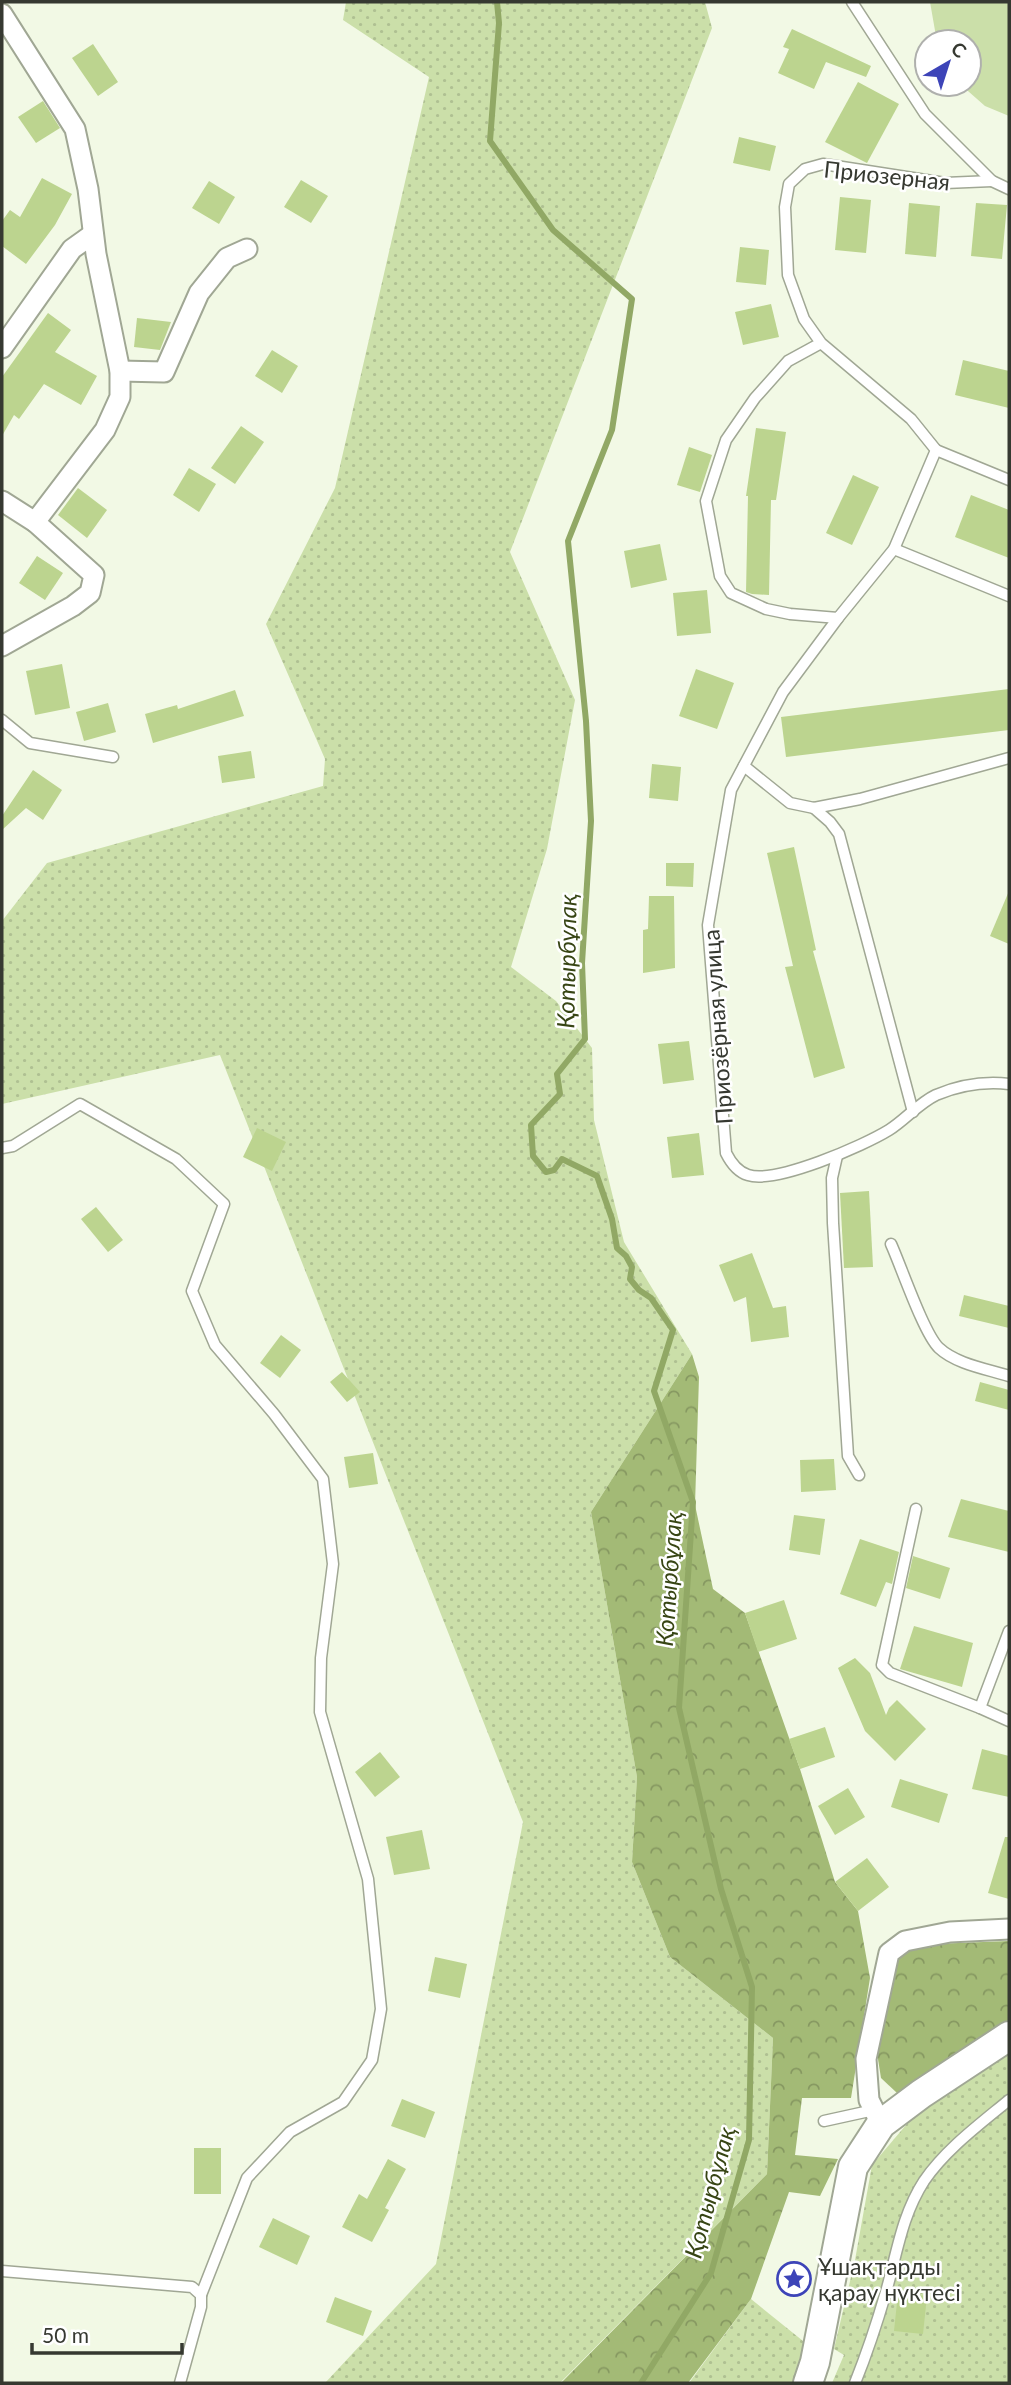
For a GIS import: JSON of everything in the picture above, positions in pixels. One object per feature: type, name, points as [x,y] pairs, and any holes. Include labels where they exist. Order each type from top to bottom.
[{"type":"main road","points":[[808,2383],[815,2362],[853,2167],[878,2117],[921,2094],[1009,2036]]},
{"type":"street","points":[[2,15],[75,129],[120,371],[120,397],[105,430],[35,522]]},
{"type":"street","points":[[2,348],[72,249],[93,234]]},
{"type":"street","points":[[120,371],[164,372],[199,293],[227,258],[247,249]]},
{"type":"street","points":[[2,501],[35,522],[94,575],[90,593],[73,606],[2,646]]},
{"type":"street","points":[[878,2117],[869,2100],[866,2059],[889,1953],[905,1941],[950,1932],[1009,1929]]},
{"type":"lane","name":"Приозерная","points":[[852,2],[925,114],[992,181],[1009,189]]},
{"type":"lane","name":"Приозерная","points":[[936,450],[911,419],[821,343],[804,319],[788,275],[785,207],[789,184],[805,169],[823,164],[945,183],[992,181]]},
{"type":"lane","points":[[821,343],[788,361],[755,398],[726,440],[706,502],[720,576],[731,593],[766,609],[838,618],[894,549],[936,450],[1009,480]]},
{"type":"lane","points":[[894,549],[1009,596]]},
{"type":"lane","name":"Приозёрная улица","points":[[838,618],[783,692],[731,790],[708,925],[726,1153],[732,1165],[747,1175],[767,1177],[837,1156],[887,1131],[933,1097],[965,1085],[1009,1084]]},
{"type":"lane","points":[[2,720],[30,743],[113,757]]},
{"type":"lane","points":[[744,766],[790,803],[814,808],[860,799],[1009,758]]},
{"type":"lane","points":[[814,808],[831,822],[839,834],[913,1112]]},
{"type":"lane","points":[[2,1148],[13,1146],[80,1104],[176,1159],[224,1204],[192,1291],[215,1345],[274,1414],[323,1479],[333,1564],[321,1658],[320,1712],[368,1879],[381,2009],[372,2060],[343,2102],[290,2132],[247,2178],[201,2295],[201,2307],[180,2383]]},
{"type":"lane","points":[[837,1156],[832,1178],[833,1223],[847,1442],[848,1456],[859,1475]]},
{"type":"lane","points":[[891,1244],[926,1328],[937,1347],[951,1357],[1009,1376]]},
{"type":"lane","points":[[916,1509],[882,1665],[890,1673],[1009,1721]]},
{"type":"lane","points":[[979,1708],[1009,1631]]},
{"type":"lane","points":[[855,2383],[879,2314],[900,2232],[910,2206],[925,2179],[961,2141],[1009,2100]]},
{"type":"lane","points":[[824,2121],[878,2117]]},
{"type":"lane","points":[[2,2271],[192,2287],[201,2295]]},
{"type":"green space","points":[[346,2],[705,2],[712,28],[510,552],[575,700],[547,849],[511,967],[556,1001],[592,1048],[594,1120],[624,1242],[692,1354],[591,1512],[637,1777],[632,1862],[670,1957],[773,2038],[767,2174],[560,2383],[325,2383],[436,2264],[523,1822],[220,1055],[2,1104],[2,921],[47,863],[323,786],[325,759],[266,624],[335,488],[429,77],[343,20]]},
{"type":"green space","points":[[930,2],[1009,2],[1009,116],[985,106],[976,98],[983,98],[983,28],[935,28]]},
{"type":"green space","points":[[692,1354],[699,1377],[695,1505],[713,1589],[745,1613],[800,1769],[835,1882],[858,1911],[870,1978],[851,2098],[802,2098],[795,2155],[838,2159],[820,2196],[789,2192],[751,2299],[688,2383],[561,2383],[767,2174],[773,2038],[670,1957],[632,1862],[637,1777],[591,1512]]},
{"type":"green space","points":[[1009,1941],[1009,2024],[912,2089],[897,2093],[881,2078],[877,2053],[894,1957],[907,1945]]},
{"type":"green space","points":[[1009,2053],[1009,2383],[832,2383],[844,2355],[834,2349],[855,2260],[872,2165],[912,2118]]},
{"type":"green space","points":[[751,2299],[808,2345],[799,2383],[689,2383]]},
{"type":"building","points":[[792,29],[871,66],[866,77],[826,62],[814,89],[778,73],[789,49],[783,47]]},
{"type":"building","points":[[93,44],[118,82],[98,96],[72,58]]},
{"type":"building","points":[[858,82],[899,104],[867,163],[825,142]]},
{"type":"building","points":[[43,101],[60,128],[36,143],[18,117]]},
{"type":"building","points":[[739,137],[776,146],[770,171],[733,163]]},
{"type":"building","points":[[42,178],[72,194],[55,225],[26,264],[2,246],[2,221],[10,210],[20,217]]},
{"type":"building","points":[[301,180],[328,196],[311,223],[284,207]]},
{"type":"building","points":[[209,181],[235,197],[219,224],[192,208]]},
{"type":"building","points":[[840,197],[871,200],[866,253],[835,250]]},
{"type":"building","points":[[909,203],[940,206],[936,257],[905,254]]},
{"type":"building","points":[[976,203],[1007,205],[1002,259],[971,256]]},
{"type":"building","points":[[740,247],[769,250],[766,285],[736,282]]},
{"type":"building","points":[[771,304],[779,337],[743,345],[735,312]]},
{"type":"building","points":[[48,313],[71,330],[55,352],[97,376],[81,405],[44,384],[19,419],[14,415],[2,436],[2,377]]},
{"type":"building","points":[[137,318],[171,322],[160,350],[134,347]]},
{"type":"building","points":[[272,350],[298,366],[282,393],[255,376]]},
{"type":"building","points":[[963,360],[1009,371],[1009,408],[955,395]]},
{"type":"building","points":[[241,426],[264,442],[235,484],[211,468]]},
{"type":"building","points":[[756,428],[786,432],[776,500],[771,500],[769,595],[746,592],[746,496]]},
{"type":"building","points":[[689,447],[712,455],[700,492],[677,485]]},
{"type":"building","points":[[189,468],[216,484],[199,512],[173,495]]},
{"type":"building","points":[[853,475],[879,487],[852,545],[826,533]]},
{"type":"building","points":[[78,488],[107,510],[87,538],[58,515]]},
{"type":"building","points":[[971,495],[1009,510],[1009,558],[955,537]]},
{"type":"building","points":[[660,544],[667,580],[631,588],[624,551]]},
{"type":"building","points":[[37,556],[63,573],[45,600],[19,583]]},
{"type":"building","points":[[707,590],[711,633],[677,636],[673,593]]},
{"type":"building","points":[[62,664],[70,708],[35,715],[26,671]]},
{"type":"building","points":[[696,669],[734,683],[717,729],[679,716]]},
{"type":"building","points":[[1009,689],[1009,730],[786,757],[781,717]]},
{"type":"building","points":[[235,690],[244,716],[153,743],[145,714],[177,705],[178,709]]},
{"type":"building","points":[[108,703],[116,732],[84,741],[76,712]]},
{"type":"building","points":[[251,751],[255,778],[222,783],[218,756]]},
{"type":"building","points":[[652,764],[681,767],[678,801],[649,798]]},
{"type":"building","points":[[33,770],[62,790],[43,820],[26,808],[2,830],[2,816]]},
{"type":"building","points":[[794,847],[816,950],[813,951],[845,1068],[814,1078],[785,967],[793,966],[767,853]]},
{"type":"building","points":[[666,863],[694,863],[693,887],[666,886]]},
{"type":"building","points":[[1009,891],[1009,944],[990,936]]},
{"type":"building","points":[[649,896],[674,896],[675,968],[643,973],[643,930],[648,929]]},
{"type":"building","points":[[689,1041],[694,1080],[663,1084],[658,1044]]},
{"type":"building","points":[[257,1128],[286,1142],[272,1171],[243,1157]]},
{"type":"building","points":[[699,1133],[704,1175],[672,1178],[667,1137]]},
{"type":"building","points":[[869,1191],[873,1267],[844,1268],[840,1193]]},
{"type":"building","points":[[96,1207],[123,1240],[108,1252],[81,1219]]},
{"type":"building","points":[[752,1253],[773,1308],[786,1306],[789,1337],[751,1342],[746,1297],[734,1302],[719,1265]]},
{"type":"building","points":[[964,1295],[1009,1306],[1009,1328],[959,1316]]},
{"type":"building","points":[[281,1335],[301,1350],[280,1378],[260,1363]]},
{"type":"building","points":[[342,1372],[360,1392],[347,1402],[330,1382]]},
{"type":"building","points":[[980,1382],[1009,1390],[1009,1410],[975,1401]]},
{"type":"building","points":[[373,1453],[378,1484],[349,1488],[344,1457]]},
{"type":"building","points":[[834,1459],[836,1490],[801,1492],[800,1460]]},
{"type":"building","points":[[961,1499],[1009,1511],[1009,1552],[948,1537]]},
{"type":"building","points":[[794,1515],[825,1519],[820,1555],[789,1550]]},
{"type":"building","points":[[860,1539],[899,1552],[892,1584],[886,1582],[876,1607],[840,1594]]},
{"type":"building","points":[[913,1556],[950,1568],[940,1599],[906,1588]]},
{"type":"building","points":[[784,1600],[797,1639],[758,1652],[745,1613]]},
{"type":"building","points":[[914,1626],[973,1643],[962,1687],[900,1669]]},
{"type":"building","points":[[855,1658],[870,1673],[886,1715],[897,1700],[926,1729],[895,1761],[865,1731],[838,1668]]},
{"type":"building","points":[[825,1727],[835,1757],[800,1769],[789,1739]]},
{"type":"building","points":[[982,1749],[1009,1756],[1009,1797],[972,1789]]},
{"type":"building","points":[[380,1752],[400,1777],[375,1797],[355,1772]]},
{"type":"building","points":[[900,1779],[948,1794],[939,1823],[891,1807]]},
{"type":"building","points":[[848,1788],[865,1817],[835,1835],[818,1806]]},
{"type":"building","points":[[422,1830],[430,1869],[394,1875],[386,1837]]},
{"type":"building","points":[[1005,1837],[1009,1837],[1009,1899],[988,1893]]},
{"type":"building","points":[[867,1858],[889,1887],[858,1911],[835,1882]]},
{"type":"building","points":[[435,1957],[467,1964],[460,1998],[428,1991]]},
{"type":"building","points":[[402,2099],[435,2112],[425,2138],[391,2126]]},
{"type":"building","points":[[194,2148],[221,2148],[221,2194],[194,2194]]},
{"type":"building","points":[[388,2159],[406,2169],[385,2208],[389,2210],[372,2242],[342,2227],[359,2194],[367,2199]]},
{"type":"building","points":[[273,2218],[310,2236],[297,2265],[259,2247]]},
{"type":"building","points":[[898,2293],[927,2296],[923,2334],[894,2331]]},
{"type":"building","points":[[335,2297],[372,2311],[363,2336],[326,2322]]},
{"type":"waterway","name":"Қотырбұлақ","points":[[497,2],[499,23],[490,141],[553,230],[632,299],[612,430],[568,541],[586,721],[591,821],[582,963],[585,1039],[557,1074],[560,1094],[531,1125],[533,1156],[546,1172],[554,1170],[562,1159],[597,1176],[612,1219],[617,1248],[626,1256],[632,1267],[630,1279],[639,1290],[651,1298],[673,1330],[654,1391],[693,1502],[679,1708],[721,1889],[752,1987],[749,2140],[711,2273],[641,2383]]},
{"type":"place","name":"Ұшақтарды қарау нүктесі","points":[[794,2279]]}]
